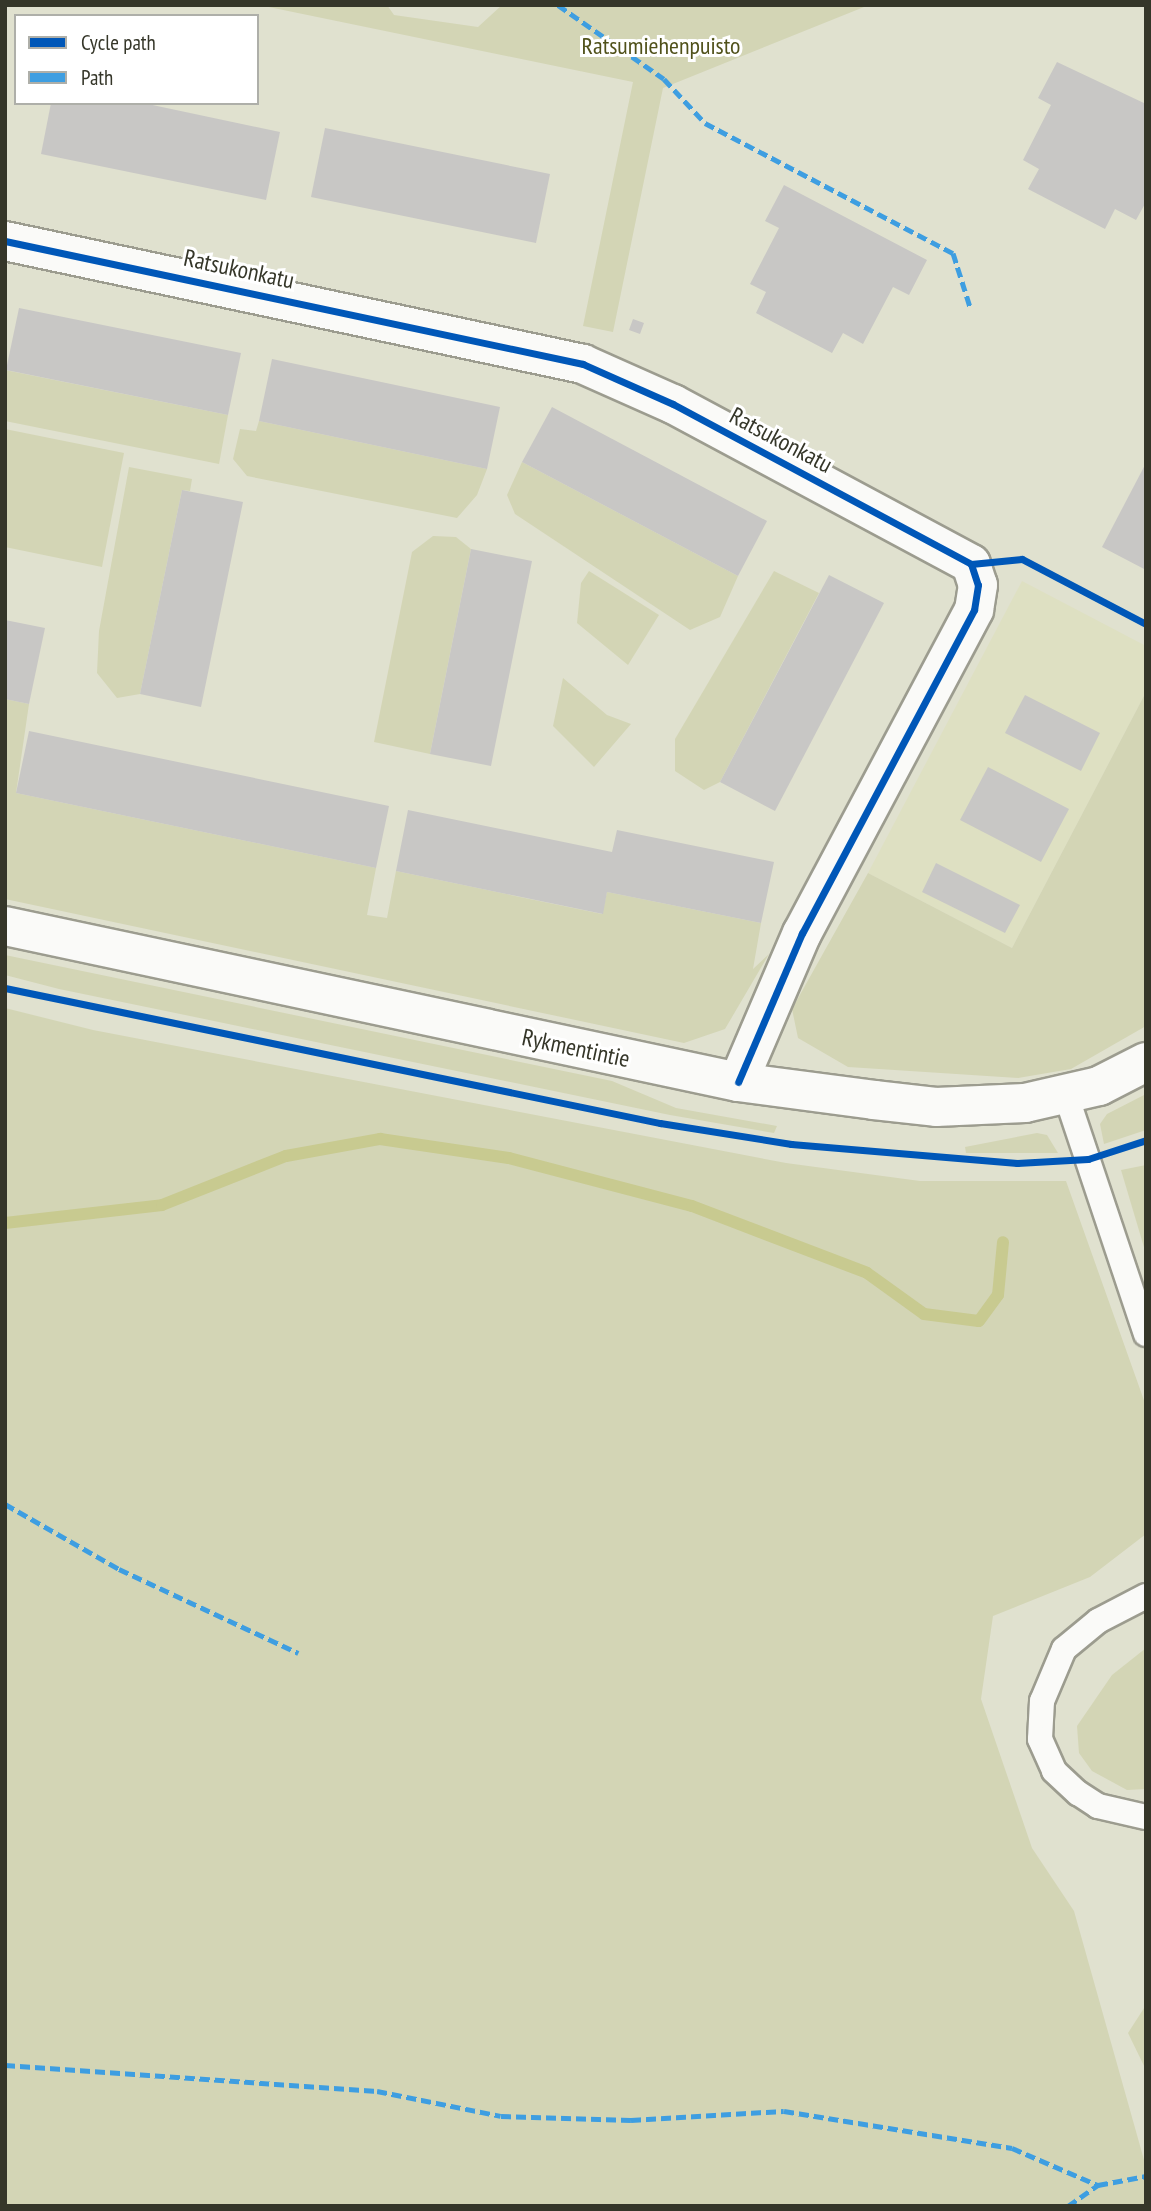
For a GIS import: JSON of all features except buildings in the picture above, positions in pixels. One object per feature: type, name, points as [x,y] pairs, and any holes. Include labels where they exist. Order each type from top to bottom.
[{"type":"street","name":"Ratsukonkatu","points":[[5,241],[583,364],[673,404],[971,564],[978,585],[974,610],[802,933],[738,1082]]},
{"type":"street","name":"Rykmentintie","points":[[5,926],[738,1082],[936,1107],[981,1108],[1066,1095],[1146,1062]]},
{"type":"lane","points":[[1066,1095],[1146,1334]]},
{"type":"lane","points":[[1146,1596],[1108,1615],[1064,1649],[1042,1701],[1040,1739],[1054,1771],[1079,1794],[1146,1817]]},
{"type":"shaded area","points":[[1022,581],[1146,646],[1146,692],[1012,948],[868,873]]},
{"type":"green space","name":"Ratsumiehenpuisto","points":[[259,5],[387,5],[394,15],[478,27],[502,5],[869,5],[663,88],[613,332],[583,326],[633,82]]},
{"type":"green space","points":[[5,370],[228,415],[219,464],[5,421]]},
{"type":"green space","points":[[259,421],[487,469],[477,495],[457,518],[247,476],[233,459],[240,429],[256,431]]},
{"type":"green space","points":[[5,429],[124,453],[102,567],[5,547]]},
{"type":"green space","points":[[522,462],[738,576],[720,617],[690,630],[515,514],[507,495]]},
{"type":"green space","points":[[129,467],[192,479],[190,491],[182,490],[140,694],[117,698],[97,673],[99,631]]},
{"type":"green space","points":[[433,536],[456,537],[471,549],[430,754],[374,742],[412,552]]},
{"type":"green space","points":[[589,571],[659,615],[628,665],[577,623],[581,583]]},
{"type":"green space","points":[[774,571],[819,593],[720,782],[704,790],[675,771],[675,739]]},
{"type":"green space","points":[[563,678],[607,715],[631,724],[594,767],[553,726]]},
{"type":"green space","points":[[1146,692],[1146,1026],[1071,1069],[1018,1078],[848,1067],[798,1038],[792,1009],[868,873],[1012,948]]},
{"type":"green space","points":[[5,699],[29,704],[16,793],[376,868],[367,915],[387,918],[396,871],[602,914],[607,892],[761,923],[753,969],[769,954],[725,1029],[684,1043],[5,899]]},
{"type":"green space","points":[[5,955],[612,1081],[676,1108],[777,1126],[774,1133],[670,1115],[59,989],[5,975]]},
{"type":"green space","points":[[5,1008],[93,1030],[786,1163],[920,1181],[1066,1181],[1146,1406],[1146,1534],[1090,1577],[993,1616],[981,1699],[1032,1848],[1074,1911],[1146,2167],[1146,2206],[5,2206]]},
{"type":"green space","points":[[1146,1094],[1146,1130],[1104,1144],[1100,1124],[1107,1114]]},
{"type":"green space","points":[[1037,1133],[1047,1135],[1058,1153],[966,1153],[965,1147]]},
{"type":"green space","points":[[1146,1165],[1146,1254],[1121,1170]]},
{"type":"green space","points":[[1146,1648],[1146,1789],[1127,1790],[1092,1771],[1079,1753],[1077,1726],[1112,1675]]},
{"type":"green space","points":[[1146,2005],[1146,2070],[1128,2033]]},
{"type":"waterway","points":[[5,1223],[162,1205],[286,1156],[380,1139],[509,1158],[692,1206],[867,1273],[924,1314],[979,1321],[998,1295],[1003,1242]]},
{"type":"marked path","points":[[558,5],[664,79],[705,123],[953,253],[970,307]]},
{"type":"marked path","points":[[5,1504],[119,1569],[298,1653]]},
{"type":"marked path","points":[[5,2065],[377,2091],[501,2116],[631,2120],[784,2111],[1012,2148],[1098,2185]]},
{"type":"marked path","points":[[1068,2206],[1098,2185],[1146,2176]]},
{"type":"cycle path","points":[[5,241],[583,364],[673,404],[971,564],[978,585],[974,610],[802,933],[738,1082]]},
{"type":"cycle path","points":[[971,564],[1022,559],[1146,624]]},
{"type":"cycle path","points":[[5,988],[660,1123],[791,1144],[1017,1163],[1088,1159],[1146,1140]]}]
